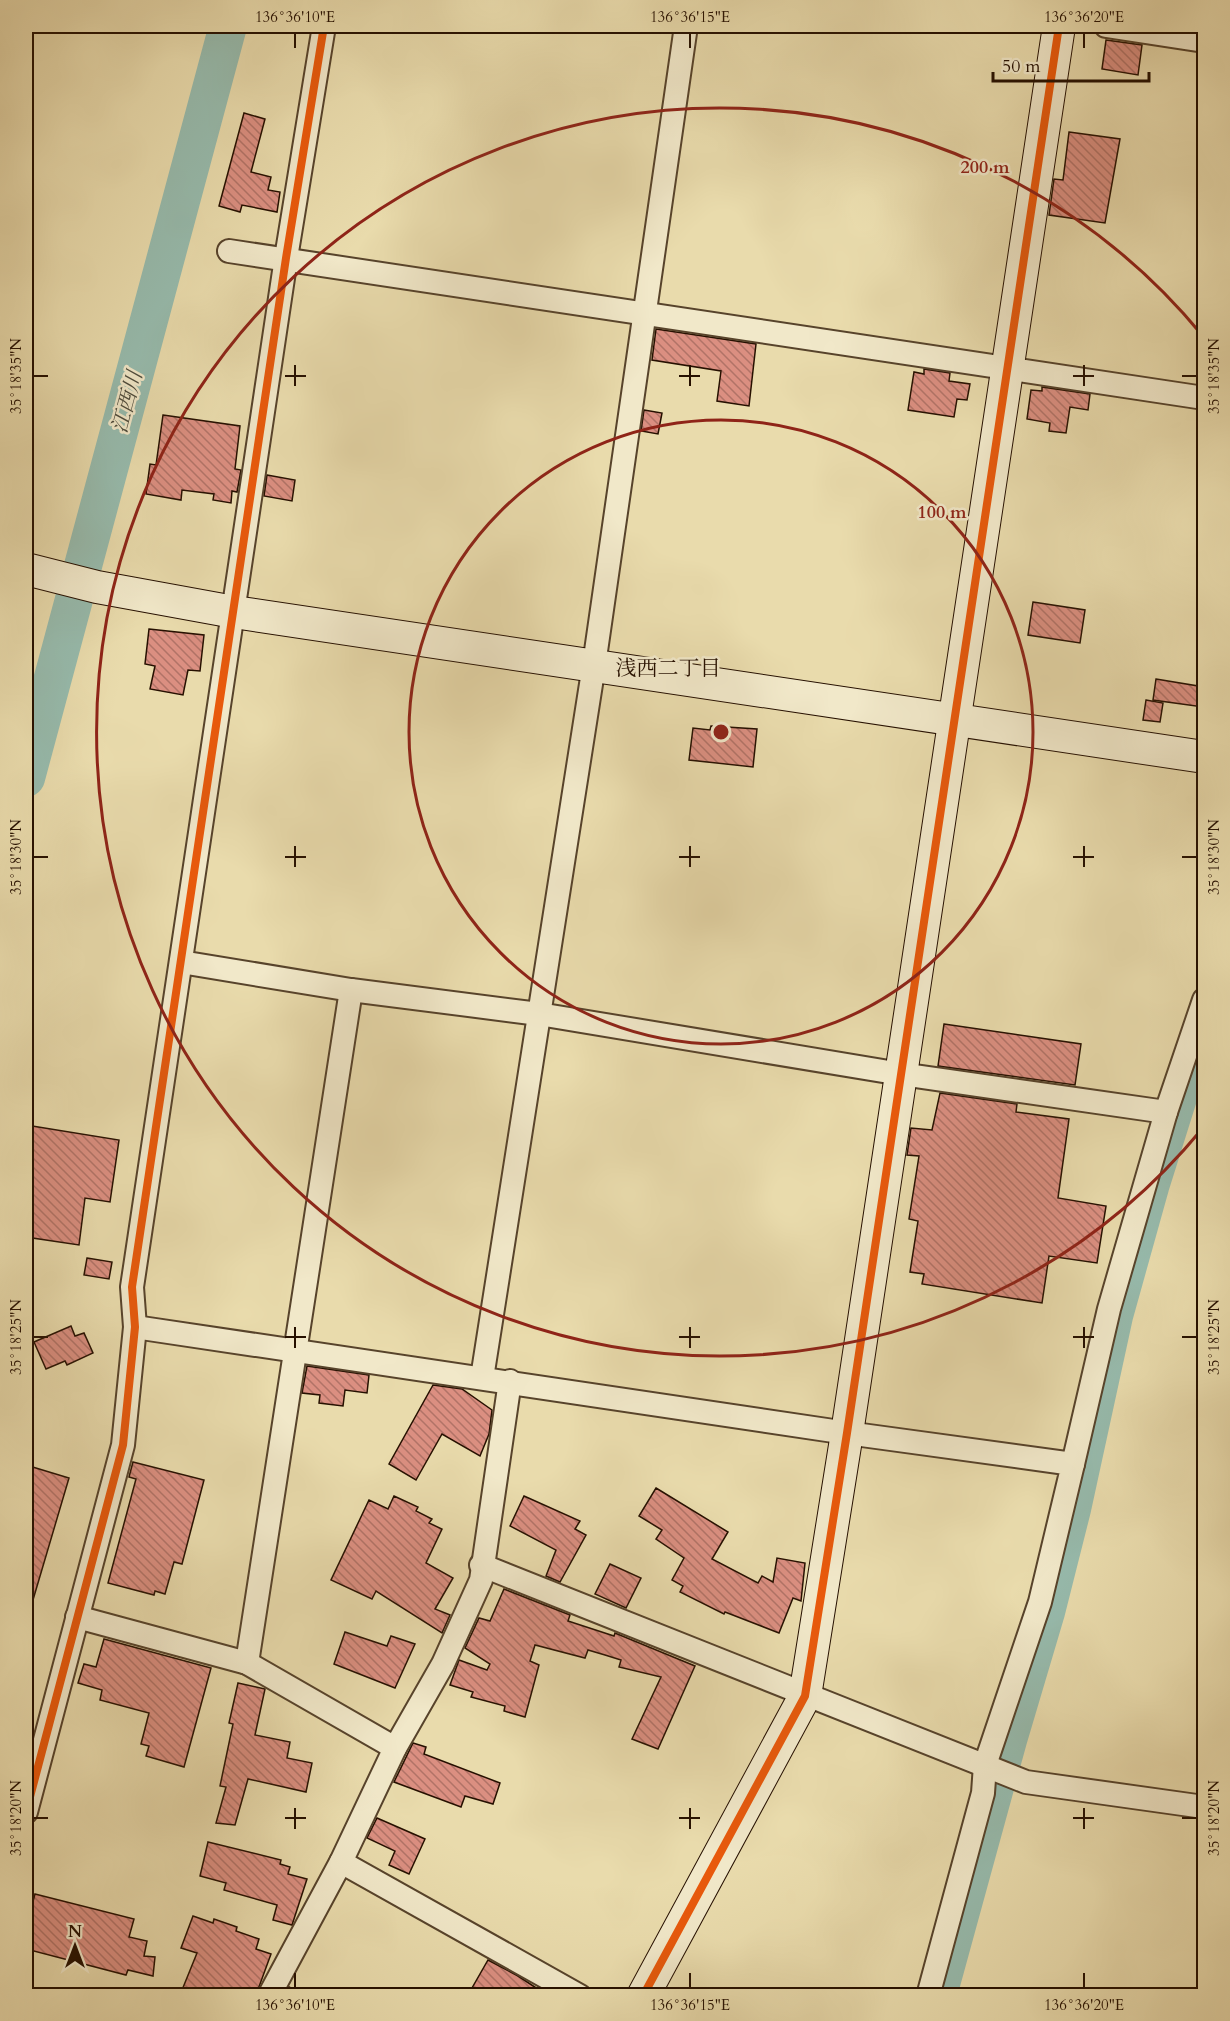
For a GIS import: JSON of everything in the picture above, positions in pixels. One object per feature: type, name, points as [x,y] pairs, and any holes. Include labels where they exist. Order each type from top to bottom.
[{"type":"street","points":[[26,1812],[123,1445],[135,1327],[132,1287],[286,258],[324,26]]},
{"type":"street","points":[[482,1378],[594,665],[686,26]]},
{"type":"street","points":[[643,1995],[806,1696],[848,1433],[1059,26]]},
{"type":"street","points":[[1106,26],[1204,40]]},
{"type":"street","points":[[229,250],[1204,398]]},
{"type":"street","points":[[26,569],[97,587],[234,612],[954,718],[1204,758]]},
{"type":"street","points":[[181,962],[351,990],[539,1014],[901,1074],[1166,1112]]},
{"type":"street","points":[[247,1663],[351,990]]},
{"type":"street","points":[[928,1995],[983,1793],[986,1766],[1040,1602],[1109,1310],[1166,1112],[1204,1000]]},
{"type":"street","points":[[135,1327],[848,1433],[1073,1464]]},
{"type":"street","points":[[269,1995],[341,1862],[395,1748],[443,1664],[481,1580],[481,1565],[510,1382]]},
{"type":"street","points":[[481,1565],[1026,1782],[1204,1807]]},
{"type":"street","points":[[77,1617],[247,1663],[395,1748]]},
{"type":"street","points":[[341,1862],[580,1995]]},
{"type":"building","points":[[1106,40],[1142,45],[1138,75],[1102,69]]},
{"type":"building","points":[[244,113],[265,119],[251,172],[271,177],[268,190],[280,192],[277,212],[242,205],[240,212],[219,206]]},
{"type":"building","points":[[1069,132],[1120,139],[1105,223],[1049,215],[1054,179],[1063,180]]},
{"type":"building","points":[[656,329],[756,344],[749,406],[717,401],[721,371],[652,360]]},
{"type":"building","points":[[924,369],[950,373],[949,381],[970,384],[967,400],[957,399],[954,417],[908,410],[914,372],[924,374]]},
{"type":"building","points":[[1042,387],[1090,394],[1088,410],[1070,407],[1066,433],[1049,431],[1050,423],[1027,419],[1031,390],[1042,391]]},
{"type":"building","points":[[644,410],[662,413],[658,434],[641,431]]},
{"type":"building","points":[[163,415],[240,426],[235,469],[241,470],[237,492],[232,491],[231,503],[213,500],[214,494],[182,490],[181,500],[146,494],[150,464],[156,465]]},
{"type":"building","points":[[267,475],[295,480],[292,501],[264,496]]},
{"type":"building","points":[[1033,602],[1085,610],[1080,643],[1028,635]]},
{"type":"building","points":[[149,629],[204,635],[200,671],[188,670],[183,695],[150,689],[155,666],[145,664]]},
{"type":"building","points":[[1156,679],[1204,687],[1203,707],[1153,700]]},
{"type":"building","points":[[1146,700],[1163,703],[1160,722],[1143,720]]},
{"type":"building","points":[[711,726],[757,729],[753,767],[689,760],[693,728],[710,730]]},
{"type":"building","points":[[944,1024],[1081,1044],[1075,1085],[938,1066]]},
{"type":"building","points":[[940,1093],[1017,1104],[1016,1112],[1069,1119],[1058,1198],[1106,1206],[1097,1263],[1049,1256],[1042,1303],[922,1284],[924,1274],[910,1272],[918,1221],[909,1219],[919,1156],[907,1155],[911,1128],[932,1130]]},
{"type":"building","points":[[26,1125],[119,1140],[110,1202],[85,1198],[79,1245],[26,1237]]},
{"type":"building","points":[[87,1258],[112,1262],[109,1279],[84,1275]]},
{"type":"building","points":[[71,1326],[75,1336],[84,1333],[93,1353],[67,1365],[65,1361],[46,1369],[34,1342]]},
{"type":"building","points":[[307,1366],[369,1375],[367,1393],[345,1390],[343,1406],[319,1403],[320,1395],[302,1393]]},
{"type":"building","points":[[433,1385],[462,1389],[492,1410],[489,1434],[480,1456],[442,1434],[416,1480],[389,1464]]},
{"type":"building","points":[[133,1462],[204,1480],[182,1564],[174,1562],[165,1594],[155,1591],[154,1595],[108,1583],[136,1479],[129,1477]]},
{"type":"building","points":[[26,1465],[69,1478],[30,1610],[26,1609]]},
{"type":"building","points":[[656,1488],[728,1532],[712,1559],[758,1583],[762,1576],[773,1582],[777,1558],[805,1563],[801,1601],[793,1598],[779,1633],[725,1612],[724,1614],[680,1592],[683,1586],[672,1580],[684,1558],[656,1539],[662,1530],[639,1516]]},
{"type":"building","points":[[394,1496],[418,1507],[416,1511],[432,1519],[429,1523],[442,1529],[426,1563],[453,1578],[435,1609],[450,1615],[442,1633],[376,1591],[372,1599],[331,1580],[369,1500],[388,1509]]},
{"type":"building","points":[[524,1496],[580,1521],[575,1529],[586,1535],[560,1582],[546,1576],[556,1550],[510,1526]]},
{"type":"building","points":[[610,1564],[641,1578],[626,1608],[595,1594]]},
{"type":"building","points":[[504,1589],[570,1615],[568,1621],[614,1636],[615,1633],[695,1666],[658,1749],[632,1739],[661,1677],[619,1667],[621,1660],[605,1655],[588,1650],[585,1658],[535,1645],[530,1661],[539,1665],[525,1717],[504,1711],[505,1706],[471,1697],[473,1692],[450,1685],[459,1660],[487,1670],[490,1664],[465,1648],[479,1618],[490,1621]]},
{"type":"building","points":[[345,1632],[387,1646],[391,1636],[415,1644],[395,1688],[334,1664]]},
{"type":"building","points":[[104,1639],[211,1668],[184,1767],[146,1756],[149,1746],[141,1744],[149,1713],[100,1700],[102,1690],[78,1683],[84,1664],[96,1667]]},
{"type":"building","points":[[238,1683],[265,1689],[255,1735],[290,1742],[287,1758],[312,1763],[306,1792],[248,1779],[235,1825],[216,1823],[226,1787],[220,1786],[233,1724],[229,1723]]},
{"type":"building","points":[[413,1743],[426,1747],[424,1754],[500,1783],[493,1804],[465,1796],[461,1807],[394,1782]]},
{"type":"building","points":[[377,1818],[425,1839],[409,1874],[389,1865],[395,1851],[367,1838]]},
{"type":"building","points":[[208,1842],[281,1860],[280,1864],[290,1867],[288,1874],[307,1879],[292,1925],[273,1920],[277,1905],[224,1890],[226,1883],[200,1876]]},
{"type":"building","points":[[35,1894],[134,1919],[129,1937],[147,1941],[144,1956],[155,1957],[153,1976],[128,1970],[126,1975],[26,1949],[26,1908],[31,1909]]},
{"type":"building","points":[[193,1916],[213,1923],[214,1919],[237,1927],[236,1931],[259,1939],[256,1949],[271,1954],[256,1995],[180,1995],[197,1953],[181,1948]]},
{"type":"building","points":[[488,1960],[518,1976],[547,1995],[468,1995]]},
{"type":"building","points":[[289,1987],[304,1995],[285,1995]]},
{"type":"waterway","name":"江西川","points":[[26,778],[228,26]]},
{"type":"waterway","points":[[946,1996],[1016,1741],[1054,1613],[1080,1510],[1122,1317],[1158,1188],[1204,1042]]},
{"type":"cycle path","points":[[26,1812],[123,1445],[135,1327],[132,1287],[286,258],[324,26]]},
{"type":"cycle path","points":[[643,1996],[805,1696],[847,1433],[1059,26]]},
{"type":"district","name":"浅西二丁目","points":[[668,668]]}]
